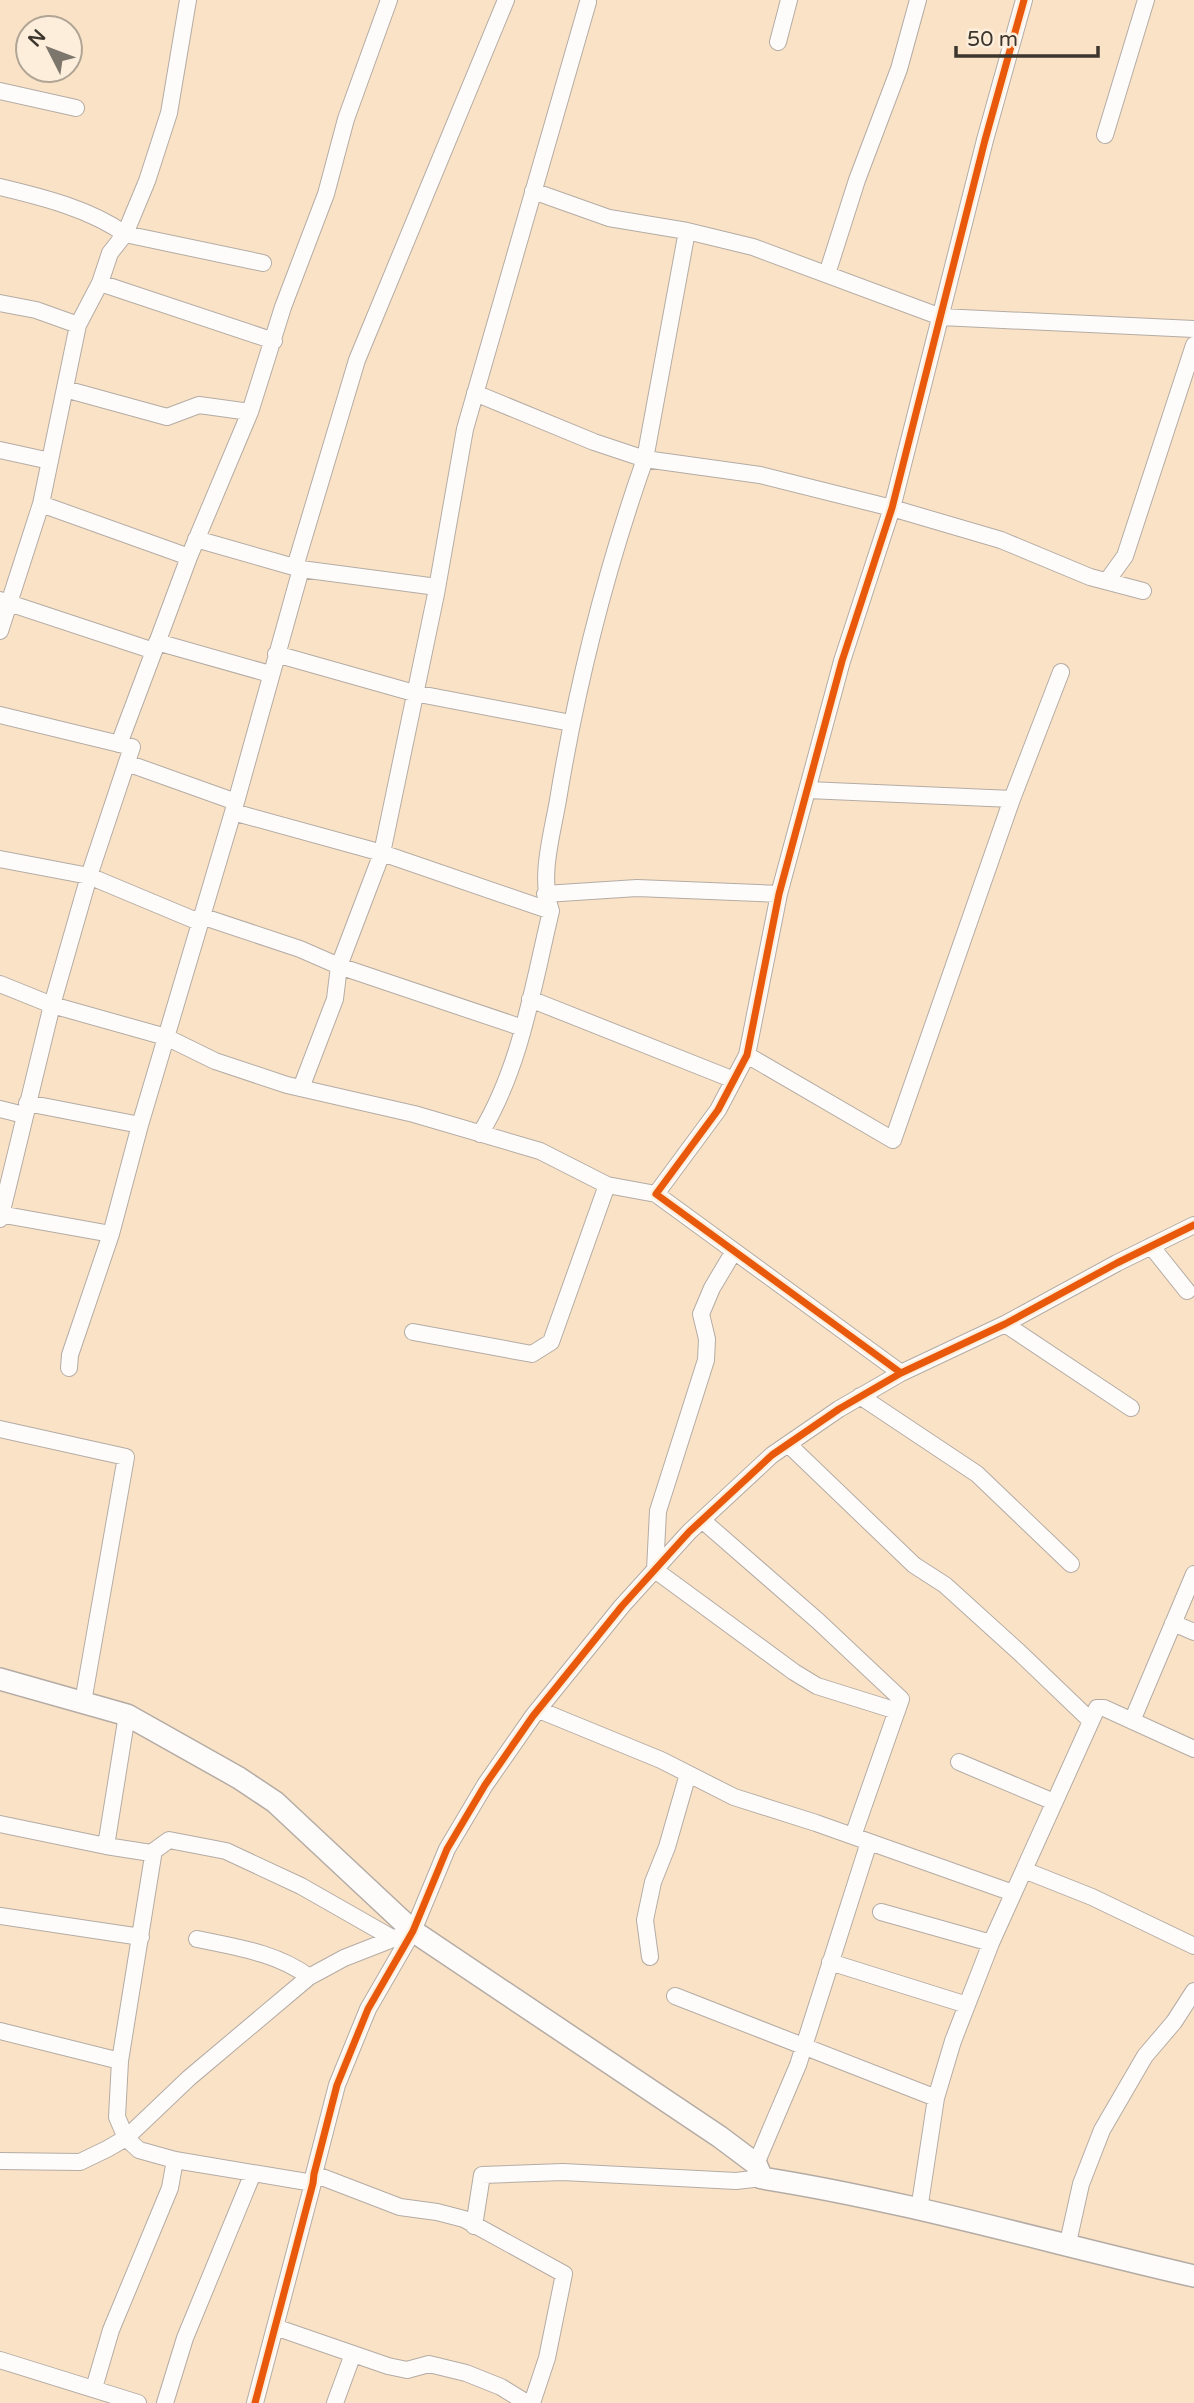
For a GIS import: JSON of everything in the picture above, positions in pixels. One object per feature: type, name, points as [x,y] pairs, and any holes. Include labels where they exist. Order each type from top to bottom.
[{"type":"street","points":[[0,631],[5,601],[41,504],[79,325],[100,283],[110,253],[125,234],[147,181],[169,113],[188,0]]},
{"type":"street","points":[[119,744],[196,539],[250,412],[283,307],[326,194],[346,119],[389,0]]},
{"type":"street","points":[[69,1368],[70,1355],[111,1234],[140,1125],[234,807],[357,360],[506,0]]},
{"type":"street","points":[[778,42],[789,0]]},
{"type":"street","points":[[827,274],[857,180],[899,69],[918,0]]},
{"type":"street","points":[[656,1194],[718,1110],[747,1055],[779,894],[842,662],[892,508],[985,140],[1024,0]]},
{"type":"street","points":[[1105,135],[1146,0]]},
{"type":"street","points":[[301,1088],[335,999],[339,966],[382,853],[437,587],[465,429],[588,2]]},
{"type":"street","points":[[0,91],[76,108]]},
{"type":"street","points":[[0,187],[108,221],[125,234],[263,262]]},
{"type":"street","points":[[533,191],[609,218],[687,231],[753,247],[941,317],[1194,329]]},
{"type":"street","points":[[480,1134],[495,1110],[510,1072],[551,911],[545,894],[550,844],[571,723],[624,519],[645,459],[687,231]]},
{"type":"street","points":[[100,283],[274,341]]},
{"type":"street","points":[[0,303],[36,310],[79,325]]},
{"type":"street","points":[[1107,581],[1125,556],[1194,345]]},
{"type":"street","points":[[65,389],[167,417],[199,405],[250,412]]},
{"type":"street","points":[[475,393],[594,442],[645,459],[760,475],[892,508],[1001,540],[1090,577],[1143,591]]},
{"type":"street","points":[[0,450],[50,461]]},
{"type":"street","points":[[41,504],[189,557]]},
{"type":"street","points":[[196,539],[298,568],[437,587]]},
{"type":"street","points":[[5,601],[155,647],[270,674]]},
{"type":"street","points":[[275,654],[414,693],[571,723]]},
{"type":"street","points":[[747,1055],[893,1140],[1012,799],[1061,672]]},
{"type":"street","points":[[0,715],[132,747],[89,876],[52,1005],[0,1216],[111,1234]]},
{"type":"street","points":[[127,763],[234,807],[382,853],[551,911]]},
{"type":"street","points":[[808,790],[1012,799]]},
{"type":"street","points":[[0,859],[89,876],[200,919],[300,949],[339,966],[523,1028]]},
{"type":"street","points":[[545,894],[638,888],[779,894]]},
{"type":"street","points":[[0,984],[52,1005],[166,1037],[215,1061],[301,1088],[414,1114],[540,1151],[607,1185],[656,1194],[901,1373]]},
{"type":"street","points":[[530,999],[733,1080]]},
{"type":"street","points":[[0,1109],[25,1109],[140,1125]]},
{"type":"street","points":[[413,1332],[532,1354],[551,1342],[607,1185]]},
{"type":"street","points":[[255,2403],[337,2085],[368,2009],[447,1849],[485,1785],[539,1710],[622,1606],[702,1520],[772,1455],[860,1396],[901,1373],[1005,1324],[1194,1225]]},
{"type":"street","points":[[1151,1247],[1187,1292]]},
{"type":"street","points":[[655,1570],[658,1511],[706,1360],[706,1339],[701,1314],[712,1288],[734,1251]]},
{"type":"street","points":[[1005,1324],[1131,1408]]},
{"type":"street","points":[[860,1396],[977,1475],[1071,1564]]},
{"type":"street","points":[[0,1429],[126,1457],[83,1702]]},
{"type":"street","points":[[788,1444],[914,1565],[945,1585],[1091,1721]]},
{"type":"street","points":[[702,1520],[818,1621],[901,1699],[853,1836]]},
{"type":"street","points":[[655,1570],[817,1686],[897,1711]]},
{"type":"street","points":[[1132,1721],[1194,1574]]},
{"type":"street","points":[[1173,1623],[1194,1632]]},
{"type":"street","points":[[0,1679],[127,1715],[210,1761],[275,1802],[403,1935]]},
{"type":"street","points":[[919,2210],[936,2098],[953,2041],[990,1943],[1097,1708],[1104,1708],[1194,1749]]},
{"type":"street","points":[[539,1710],[688,1774],[734,1797],[1013,1893]]},
{"type":"street","points":[[106,1846],[127,1715]]},
{"type":"street","points":[[959,1762],[1054,1802]]},
{"type":"street","points":[[650,1957],[645,1920],[653,1882],[667,1847],[688,1774]]},
{"type":"street","points":[[0,1824],[151,1853],[169,1840],[226,1852],[301,1886],[403,1935],[720,2137],[759,2171],[810,2186],[1194,2276]]},
{"type":"street","points":[[474,2226],[482,2175],[563,2172],[736,2181],[759,2171],[804,2046],[869,1842]]},
{"type":"street","points":[[151,1853],[153,1856],[141,1937],[120,2061],[117,2117],[126,2138],[139,2150],[175,2160],[253,2173],[314,2178],[400,2207],[437,2212],[464,2220],[564,2274],[547,2358],[533,2403]]},
{"type":"street","points":[[1024,1870],[1092,1897],[1194,1946]]},
{"type":"street","points":[[880,1912],[990,1943]]},
{"type":"street","points":[[0,1916],[141,1937]]},
{"type":"street","points":[[0,2161],[80,2162],[126,2138],[189,2078],[309,1977],[344,1958],[403,1935]]},
{"type":"street","points":[[197,1939],[244,1949],[294,1965],[309,1977]]},
{"type":"street","points":[[830,1962],[967,2004]]},
{"type":"street","points":[[1067,2247],[1080,2184],[1102,2130],[1145,2056],[1174,2022],[1194,1991]]},
{"type":"street","points":[[675,1996],[936,2098]]},
{"type":"street","points":[[0,2031],[120,2061]]},
{"type":"street","points":[[94,2388],[111,2330],[170,2188],[175,2160]]},
{"type":"street","points":[[165,2403],[185,2338],[253,2173]]},
{"type":"street","points":[[275,2327],[407,2370],[429,2364],[466,2373],[501,2387],[527,2403]]},
{"type":"street","points":[[335,2403],[352,2354]]},
{"type":"street","points":[[0,2360],[138,2403]]},
{"type":"shaded area","points":[[0,0],[1194,0],[1194,2403],[0,2403]]},
{"type":"cycle path","points":[[901,1373],[656,1194],[718,1110],[747,1055],[779,894],[842,661],[892,508],[985,140],[1024,0]]},
{"type":"cycle path","points":[[255,2403],[337,2085],[368,2009],[413,1931],[447,1849],[485,1785],[533,1716],[622,1606],[689,1532],[772,1455],[839,1409],[901,1373],[1005,1324],[1194,1225]]}]
